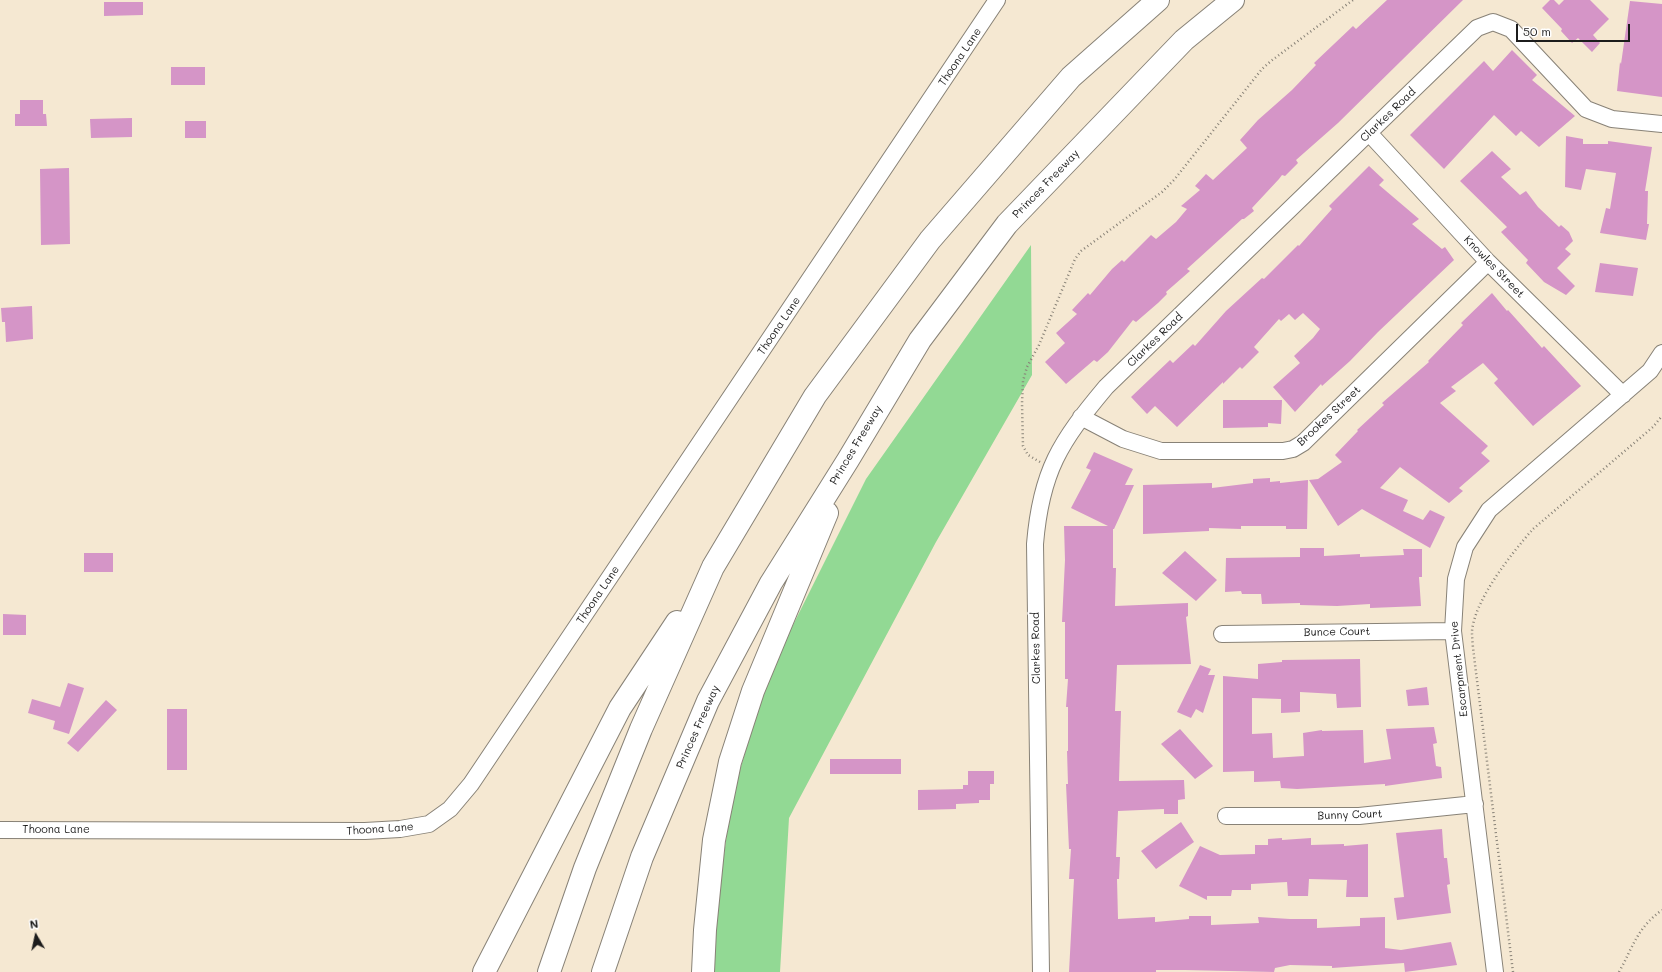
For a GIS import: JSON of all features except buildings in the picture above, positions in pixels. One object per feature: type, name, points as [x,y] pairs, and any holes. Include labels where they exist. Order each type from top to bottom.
[{"type":"highway","points":[[484,972],[620,708],[713,568],[815,396],[930,240],[1071,77],[1158,0]]},
{"type":"highway","name":"Princes Freeway","points":[[603,972],[642,857],[708,701],[771,583],[848,460],[920,340],[1007,224],[1184,40],[1233,0]]},
{"type":"highway","points":[[703,972],[705,930],[714,840],[730,762],[753,691],[848,460]]},
{"type":"highway","points":[[549,972],[588,860],[641,729],[713,568]]},
{"type":"street","name":"Thoona Lane","points":[[0,830],[365,832],[429,824],[450,809],[476,777],[997,0]]},
{"type":"street","name":"Clarkes Road","points":[[1041,972],[1035,544],[1038,511],[1051,466],[1065,440],[1081,417],[1106,387],[1477,28],[1493,22],[1511,29],[1586,109],[1612,119],[1662,124]]},
{"type":"street","name":"Knowles Street","points":[[1369,133],[1488,262],[1624,395]]},
{"type":"street","name":"Brookes Street","points":[[1081,417],[1123,439],[1161,451],[1283,451],[1293,449],[1302,443],[1488,262]]},
{"type":"street","name":"Escarpment Drive","points":[[1495,972],[1453,631],[1456,579],[1465,547],[1489,510],[1624,395],[1650,371],[1662,353]]},
{"type":"street","name":"Bunce Court","points":[[1222,634],[1453,631]]},
{"type":"street","name":"Bunny Court","points":[[1226,816],[1360,816],[1474,804]]},
{"type":"path","points":[[1051,466],[1034,460],[1028,455],[1024,446],[1022,404],[1023,382],[1027,367],[1039,345],[1078,255],[1094,240],[1140,208],[1170,184],[1271,61],[1353,0]]},
{"type":"path","points":[[1513,972],[1474,656],[1472,632],[1476,616],[1500,572],[1516,549],[1533,529],[1653,427],[1662,416]]},
{"type":"path","points":[[1619,972],[1636,938],[1645,925],[1662,910]]},
{"type":"green space","points":[[1031,245],[1032,375],[936,542],[789,818],[780,972],[713,972],[717,904],[732,798],[761,697],[780,651],[866,479]]}]
